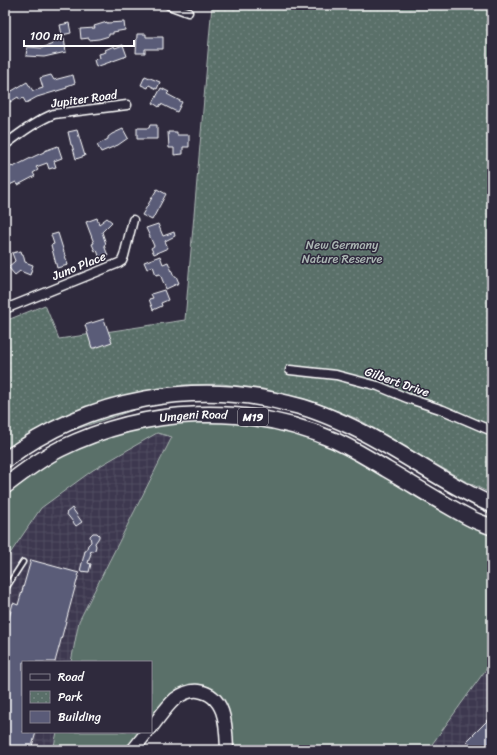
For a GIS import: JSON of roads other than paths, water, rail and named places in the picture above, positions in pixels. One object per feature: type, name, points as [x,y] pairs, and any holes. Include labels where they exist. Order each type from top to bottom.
[{"type":"highway","name":"Umgeni Road","points":[[5,459],[22,447],[52,430],[97,411],[114,406],[156,397],[182,394],[207,392],[241,395],[299,406],[338,420],[378,440],[456,486],[492,505]]},
{"type":"highway","name":"Umgeni Road","points":[[5,486],[30,467],[60,450],[111,428],[178,415],[226,414],[282,423],[311,431],[336,441],[363,455],[471,518],[492,527]]},
{"type":"street","points":[[169,5],[188,12]]},
{"type":"street","name":"Jupiter Road","points":[[5,145],[24,130],[43,118],[54,114],[127,105]]},
{"type":"street","name":"Juno Place","points":[[5,309],[122,261],[133,220]]},
{"type":"street","name":"Gilbert Drive","points":[[290,370],[336,375],[378,386],[407,398],[443,410],[492,431]]},
{"type":"street","points":[[152,727],[176,698],[185,693],[194,691],[201,692],[210,695],[221,708],[225,722],[227,750]]},
{"type":"street","points":[[133,750],[146,733]]},
{"type":"lane","points":[[5,590],[23,562]]},
{"type":"park label","name":"New Germany Nature Reserve","points":[[342,252]]}]
